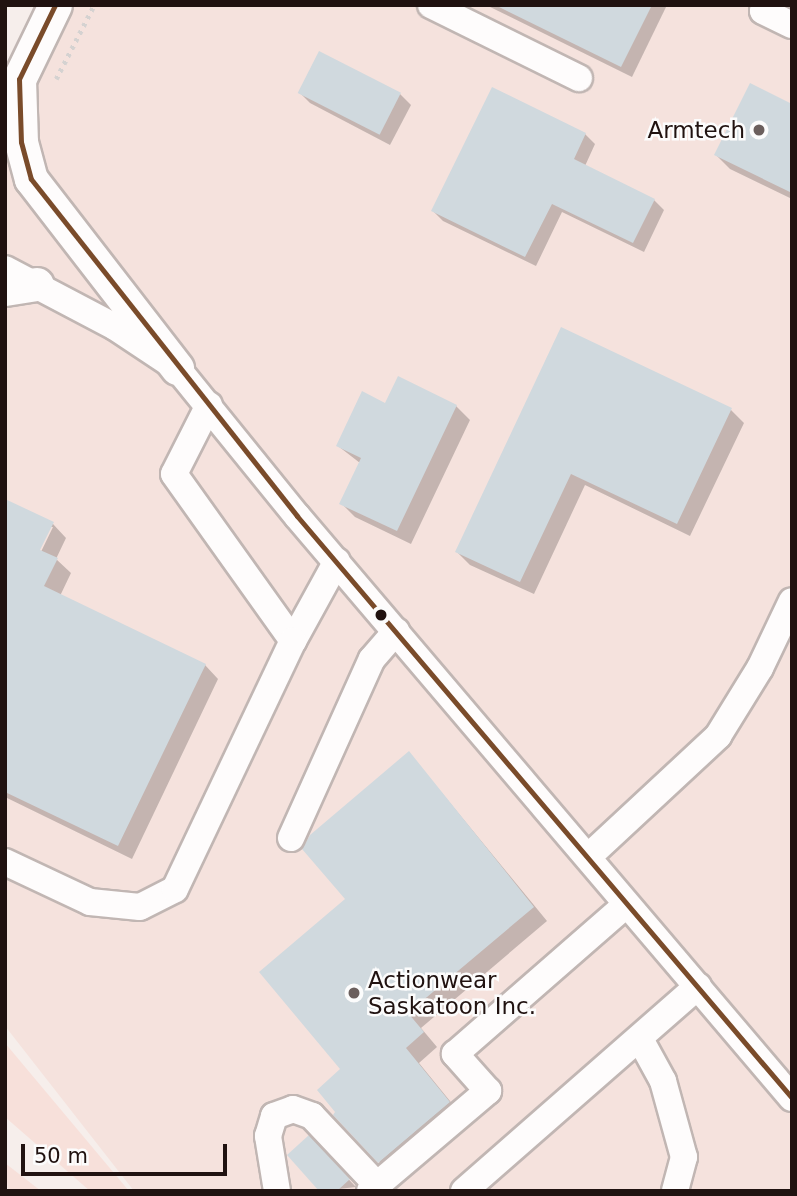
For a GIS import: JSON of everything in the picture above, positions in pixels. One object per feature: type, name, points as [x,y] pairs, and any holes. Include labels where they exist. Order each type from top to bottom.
[{"type":"main road","points":[[55,5],[12,94],[31,179],[177,368]]},
{"type":"street","points":[[431,5],[579,78]]},
{"type":"street","points":[[765,5],[763,10],[792,25]]},
{"type":"street","points":[[5,269],[21,286],[115,327],[177,368],[626,905],[792,1098]]},
{"type":"street","points":[[209,405],[174,474],[293,641]]},
{"type":"street","points":[[5,862],[90,902],[140,907],[175,889],[293,641],[337,561]]},
{"type":"street","points":[[588,857],[718,736],[760,668],[792,601]]},
{"type":"street","points":[[291,838],[372,659],[396,631]]},
{"type":"street","points":[[276,1191],[268,1136],[274,1116],[293,1109],[312,1116],[374,1188],[488,1091],[455,1054],[626,905]]},
{"type":"street","points":[[464,1191],[698,986]]},
{"type":"street","points":[[640,1039],[663,1081],[684,1157],[675,1191]]},
{"type":"path","points":[[53,85],[94,5]]},
{"type":"shaded area","points":[[75,5],[792,5],[792,1191],[134,1191],[5,1026],[5,146]]},
{"type":"shaded area","points":[[5,1043],[129,1191],[90,1191],[5,1117]]},
{"type":"shaded area","points":[[5,1163],[41,1191],[8,1191]]},
{"type":"building","points":[[495,5],[652,5],[621,67]]},
{"type":"building","points":[[319,51],[401,93],[380,135],[298,93]]},
{"type":"building","name":"Armtech","points":[[750,83],[792,104],[792,193],[714,155]]},
{"type":"building","points":[[492,87],[586,133],[574,159],[655,199],[633,243],[552,204],[525,257],[431,211]]},
{"type":"building","points":[[561,327],[732,408],[677,524],[571,474],[520,582],[455,552]]},
{"type":"building","points":[[398,376],[457,405],[397,531],[339,504],[361,458],[336,446],[362,391],[385,403]]},
{"type":"building","points":[[5,499],[54,522],[40,550],[58,558],[44,586],[206,664],[118,846],[5,792]]},
{"type":"building","name":"Actionwear Saskatoon Inc.","points":[[409,751],[534,907],[408,1013],[424,1032],[406,1048],[450,1102],[378,1163],[333,1115],[335,1112],[317,1090],[340,1069],[259,972],[345,899],[302,849],[310,835]]},
{"type":"building","points":[[309,1135],[350,1179],[337,1191],[319,1191],[287,1155]]},
{"type":"transit line","points":[[55,5],[19,79],[21,142],[31,179],[297,516],[792,1098]]},
{"type":"place","name":"Armtech","points":[[759,130]]},
{"type":"place","name":"Actionwear Saskatoon Inc.","points":[[354,993]]}]
